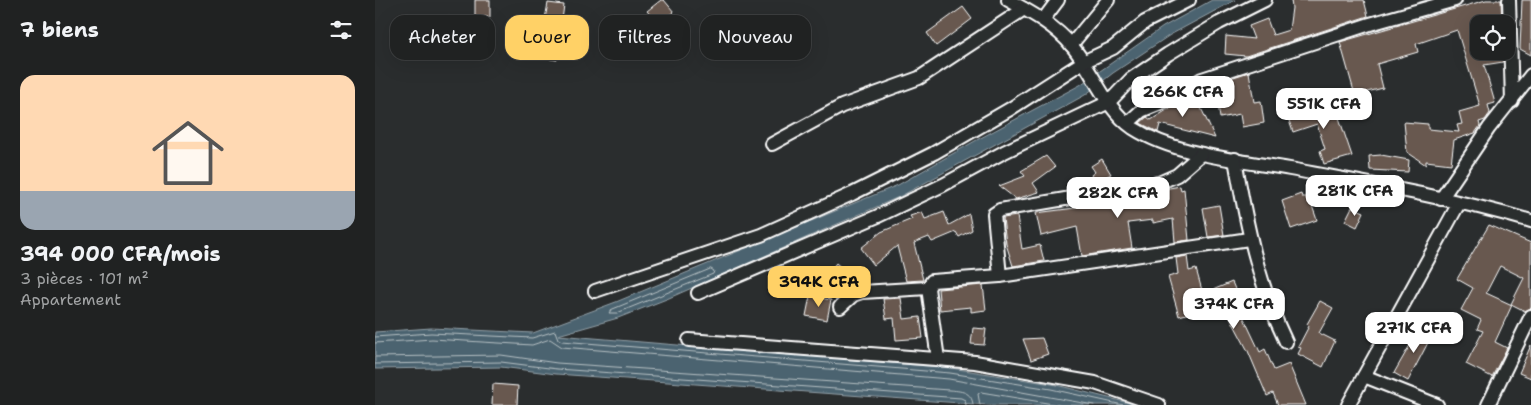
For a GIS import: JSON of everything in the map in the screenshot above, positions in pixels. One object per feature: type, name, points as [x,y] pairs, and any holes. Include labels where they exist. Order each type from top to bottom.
[{"type":"street","points":[[1008,0],[1043,20],[1071,45],[1109,102],[1127,123],[1145,134],[1201,154],[1441,199],[1531,221]]},
{"type":"street","points":[[1043,20],[1058,0]]},
{"type":"street","points":[[1071,45],[1108,0]]},
{"type":"street","points":[[595,291],[761,235],[934,154],[1086,66],[1113,48],[1145,22],[1189,0]]},
{"type":"street","points":[[699,293],[878,216],[943,185],[1004,152],[1109,102],[1131,79],[1167,54],[1219,23],[1265,0]]},
{"type":"street","points":[[1127,123],[1141,111],[1202,79],[1369,24],[1455,0]]},
{"type":"street","points":[[1509,0],[1512,100]]},
{"type":"street","points":[[772,144],[842,106],[919,78],[1024,9]]},
{"type":"street","points":[[1441,199],[1489,128],[1531,75]]},
{"type":"street","points":[[1001,276],[994,224],[994,214],[1000,210],[1159,183],[1177,175],[1201,154]]},
{"type":"street","points":[[1235,159],[1249,239],[1274,317],[1286,342]]},
{"type":"street","points":[[1348,405],[1459,203]]},
{"type":"street","points":[[938,359],[928,288],[932,281],[1001,276],[1249,239]]},
{"type":"street","points":[[840,307],[853,295],[862,292],[928,288]]},
{"type":"street","points":[[1488,405],[1531,316]]},
{"type":"street","points":[[689,340],[975,362],[1095,383],[1159,405]]},
{"type":"street","points":[[1363,376],[1437,405]]},
{"type":"water","points":[[1212,0],[1235,0],[1170,35],[1113,73],[1085,95],[901,196],[669,298],[618,318],[558,335],[951,368],[1052,384],[1137,405],[988,405],[556,374],[501,367],[375,369],[375,332],[431,328],[533,333],[616,302],[898,185],[1080,85],[1163,27]]},
{"type":"building","points":[[475,0],[490,0],[490,15],[475,15]]},
{"type":"building","points":[[661,0],[664,0],[674,12],[671,15],[650,15],[647,11]]},
{"type":"building","points":[[1291,0],[1364,0],[1368,16],[1246,56],[1225,54],[1226,36],[1254,39],[1249,26],[1267,19],[1273,35],[1289,30],[1292,8]]},
{"type":"building","points":[[1486,0],[1501,0],[1502,15],[1470,15],[1470,60],[1503,60],[1503,62],[1484,65],[1495,103],[1488,105],[1490,113],[1485,120],[1479,122],[1480,126],[1475,133],[1454,140],[1451,164],[1426,161],[1426,165],[1407,152],[1404,122],[1428,124],[1428,129],[1459,132],[1457,125],[1462,124],[1459,112],[1480,106],[1457,30],[1416,44],[1418,52],[1377,64],[1383,88],[1355,95],[1340,42]]},
{"type":"building","points":[[1522,0],[1531,0],[1531,55],[1520,49]]},
{"type":"building","points":[[548,3],[564,5],[563,15],[546,15]]},
{"type":"building","points":[[963,7],[972,19],[936,46],[927,33]]},
{"type":"building","points":[[1249,72],[1254,102],[1261,101],[1264,123],[1242,127],[1240,114],[1220,118],[1215,83]]},
{"type":"building","points":[[1194,93],[1215,138],[1160,124],[1158,132],[1140,123],[1147,117],[1151,120]]},
{"type":"building","points":[[1333,100],[1352,156],[1324,164],[1320,151],[1325,149],[1317,124],[1293,132],[1287,115]]},
{"type":"building","points":[[1381,155],[1409,160],[1408,172],[1370,170],[1369,156]]},
{"type":"building","points":[[1046,156],[1055,167],[1033,183],[1039,192],[1016,199],[999,186],[1025,176],[1021,171]]},
{"type":"building","points":[[1102,159],[1111,174],[1095,183],[1091,175],[1095,172],[1091,166]]},
{"type":"building","points":[[1180,186],[1181,190],[1184,189],[1189,240],[1175,242],[1173,219],[1153,223],[1153,220],[1128,223],[1132,248],[1082,256],[1077,227],[1041,236],[1036,213],[1075,208],[1075,206]]},
{"type":"building","points":[[1301,194],[1302,197],[1309,197],[1317,220],[1291,229],[1282,201]]},
{"type":"building","points":[[1219,205],[1224,235],[1208,237],[1203,208]]},
{"type":"building","points":[[1352,207],[1364,212],[1357,227],[1345,221]]},
{"type":"building","points":[[922,212],[925,219],[944,212],[949,225],[969,214],[972,230],[959,237],[956,232],[932,242],[929,237],[914,243],[923,280],[906,281],[897,246],[874,265],[861,248],[881,232],[912,219],[910,216]]},
{"type":"building","points":[[1017,216],[1022,249],[1040,245],[1044,261],[1013,266],[1006,244],[1003,218]]},
{"type":"building","points":[[1489,225],[1531,243],[1531,308],[1525,311],[1511,304],[1524,278],[1500,266],[1486,293],[1512,305],[1495,342],[1507,348],[1492,377],[1466,364],[1483,331],[1477,329],[1481,320],[1461,310],[1473,288],[1457,279]]},
{"type":"building","points":[[1187,256],[1189,271],[1196,269],[1203,294],[1232,282],[1245,313],[1242,314],[1260,352],[1265,349],[1274,370],[1289,364],[1306,405],[1278,405],[1273,393],[1267,396],[1248,351],[1223,304],[1179,316],[1168,277],[1178,274],[1176,258]]},
{"type":"building","points":[[836,263],[850,275],[834,294],[820,283]]},
{"type":"building","points":[[983,285],[986,310],[971,312],[971,307],[940,310],[938,289]]},
{"type":"building","points":[[810,296],[831,300],[827,320],[806,316]]},
{"type":"building","points":[[901,298],[904,319],[920,317],[923,338],[896,340],[894,318],[886,319],[883,299]]},
{"type":"building","points":[[1320,301],[1333,308],[1319,333],[1335,341],[1323,367],[1298,354],[1301,348],[1298,347],[1309,326],[1307,324]]},
{"type":"building","points":[[1421,326],[1433,333],[1408,381],[1394,373]]},
{"type":"building","points":[[973,328],[986,329],[984,345],[971,344]]},
{"type":"building","points":[[1042,338],[1048,354],[1031,360],[1023,339]]},
{"type":"building","points":[[1531,345],[1531,378],[1519,373]]},
{"type":"building","points":[[493,384],[518,386],[517,405],[492,405]]}]
